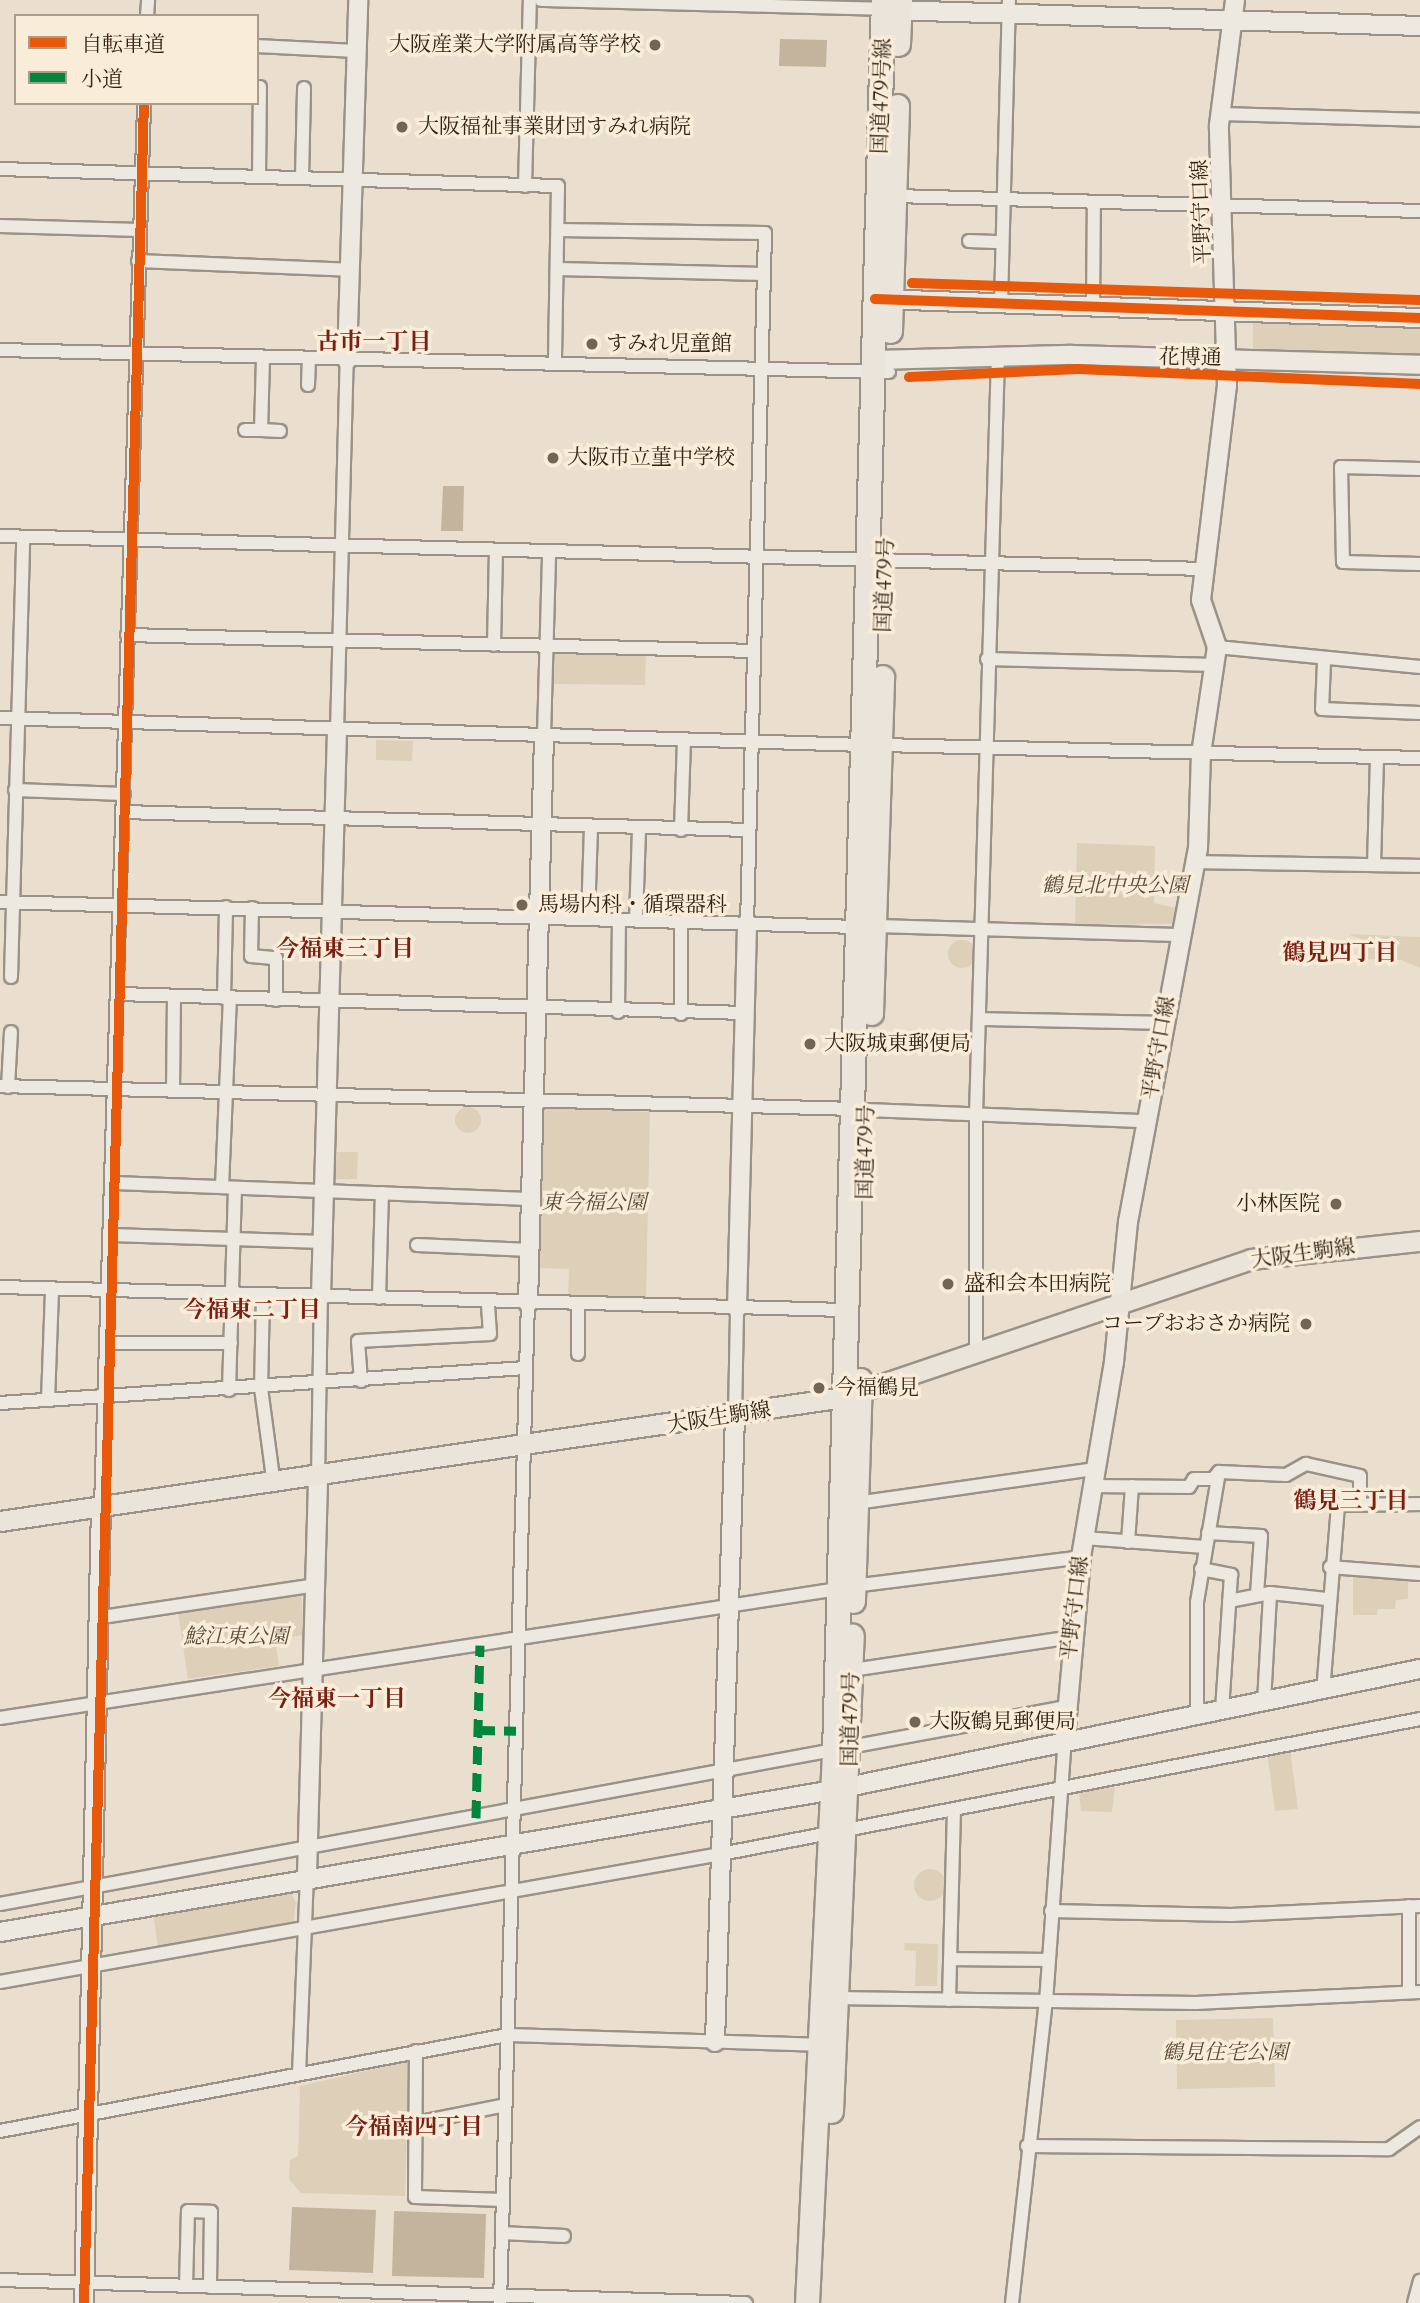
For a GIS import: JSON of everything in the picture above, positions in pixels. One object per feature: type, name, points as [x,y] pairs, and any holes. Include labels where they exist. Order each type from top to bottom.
[{"type":"highway","name":"国道479号線","points":[[886,194],[891,5]]},
{"type":"highway","name":"国道479号","points":[[821,2303],[831,1998],[843,1751],[845,1587],[873,745],[886,194]]},
{"type":"highway","name":"国道479号","points":[[843,1751],[852,1671],[845,1587],[856,1503],[847,1310],[860,1109]]},
{"type":"highway","name":"国道479号","points":[[807,2303],[819,2045],[831,1998]]},
{"type":"main road","name":"大阪生駒線","points":[[0,1521],[274,1486],[735,1416],[852,1395],[1251,1259],[1420,1241]]},
{"type":"street","points":[[299,2074],[306,1927],[321,1384],[331,818],[337,731],[358,0]]},
{"type":"street","points":[[526,186],[530,0]]},
{"type":"street","points":[[541,0],[1009,7],[1233,20],[1420,26]]},
{"type":"street","name":"平野守口線","points":[[1065,1738],[1081,1558],[1122,1303],[1146,1121],[1179,935],[1196,862],[1201,754],[1217,647],[1201,600],[1202,569],[1227,358],[1228,310],[1218,205],[1220,114],[1235,0]]},
{"type":"street","points":[[1000,304],[1009,7]]},
{"type":"street","points":[[259,46],[355,51]]},
{"type":"street","points":[[259,177],[260,87]]},
{"type":"street","points":[[302,178],[304,88]]},
{"type":"street","points":[[84,2303],[102,1617],[101,1506],[111,1290],[127,725],[127,635],[144,105]]},
{"type":"street","points":[[1220,114],[1420,120]]},
{"type":"street","points":[[0,169],[558,187],[555,365]]},
{"type":"street","points":[[886,194],[1420,211]]},
{"type":"street","points":[[1093,307],[1094,202]]},
{"type":"street","points":[[0,226],[139,230]]},
{"type":"street","points":[[558,230],[765,233],[735,1416],[715,2042]]},
{"type":"street","points":[[969,241],[1002,242]]},
{"type":"street","points":[[138,261],[349,270]]},
{"type":"street","points":[[558,269],[764,274]]},
{"type":"street","points":[[883,299],[1420,318]]},
{"type":"street","points":[[0,351],[761,370],[882,366]]},
{"type":"street","points":[[261,430],[263,358]]},
{"type":"street","points":[[976,1352],[976,1115],[987,747],[987,659],[998,358]]},
{"type":"street","name":"花博通","points":[[882,366],[998,358],[1227,358],[1420,365]]},
{"type":"street","points":[[308,384],[309,359]]},
{"type":"street","points":[[245,430],[280,431]]},
{"type":"street","points":[[1420,469],[1341,467],[1343,562],[1420,564]]},
{"type":"street","points":[[0,536],[130,537],[549,552],[992,561],[1202,569]]},
{"type":"street","points":[[11,976],[6,902],[15,790],[23,537]]},
{"type":"street","points":[[494,645],[496,550]]},
{"type":"street","points":[[500,2299],[549,552]]},
{"type":"street","points":[[127,635],[753,651]]},
{"type":"street","points":[[1217,647],[1324,662],[1420,667]]},
{"type":"street","points":[[987,659],[1215,666]]},
{"type":"street","points":[[1324,662],[1322,709],[1420,713]]},
{"type":"street","points":[[0,718],[337,731],[1420,758]]},
{"type":"street","points":[[681,830],[684,740]]},
{"type":"street","points":[[1374,865],[1377,757]]},
{"type":"street","points":[[15,790],[124,794]]},
{"type":"street","points":[[123,812],[639,830],[748,830]]},
{"type":"street","points":[[588,918],[591,827]]},
{"type":"street","points":[[636,920],[639,830]]},
{"type":"street","points":[[1196,862],[1420,866]]},
{"type":"street","points":[[6,902],[1179,935]]},
{"type":"street","points":[[226,907],[226,1093],[233,1240],[229,1390]]},
{"type":"street","points":[[252,908],[251,956],[276,958],[276,999]]},
{"type":"street","points":[[618,1012],[619,920]]},
{"type":"street","points":[[681,921],[681,1014]]},
{"type":"street","points":[[119,994],[681,1014],[744,1013]]},
{"type":"street","points":[[173,1091],[174,997]]},
{"type":"street","points":[[979,1019],[1163,1023]]},
{"type":"street","points":[[11,1031],[4,1086],[742,1109],[860,1109],[1146,1121]]},
{"type":"street","points":[[114,1183],[530,1199]]},
{"type":"street","points":[[379,1298],[382,1193]]},
{"type":"street","points":[[111,1235],[323,1242]]},
{"type":"street","points":[[417,1245],[530,1250]]},
{"type":"street","points":[[0,1287],[847,1310]]},
{"type":"street","points":[[48,1400],[52,1289]]},
{"type":"street","points":[[263,1294],[261,1388],[274,1486]]},
{"type":"street","points":[[361,1381],[358,1341],[490,1334],[488,1302]]},
{"type":"street","points":[[578,1304],[578,1354]]},
{"type":"street","points":[[109,1343],[231,1343]]},
{"type":"street","points":[[0,1403],[261,1388],[526,1368]]},
{"type":"street","points":[[1219,1472],[1286,1475],[1306,1464],[1360,1476],[1360,1505]]},
{"type":"street","points":[[856,1503],[1093,1478],[1132,1486],[1189,1487],[1194,1479],[1213,1479],[1219,1472]]},
{"type":"street","points":[[1197,1715],[1201,1569],[1219,1472]]},
{"type":"street","points":[[1128,1542],[1132,1486]]},
{"type":"street","points":[[1323,1692],[1327,1599],[1338,1505],[1420,1504]]},
{"type":"street","points":[[1208,1533],[1261,1536],[1264,1703]]},
{"type":"street","points":[[1084,1538],[1205,1547]]},
{"type":"street","points":[[0,1718],[845,1587],[1081,1558]]},
{"type":"street","points":[[1330,1567],[1420,1574]]},
{"type":"street","points":[[1201,1569],[1231,1575],[1222,1710]]},
{"type":"street","points":[[102,1617],[315,1585]]},
{"type":"street","points":[[1229,1601],[1263,1594],[1327,1599]]},
{"type":"street","points":[[852,1671],[1072,1637]]},
{"type":"street","points":[[0,1932],[307,1875],[841,1788],[1065,1738],[1323,1692],[1420,1669]]},
{"type":"street","points":[[0,1904],[308,1850],[724,1769],[843,1751],[1066,1707]]},
{"type":"street","points":[[0,1982],[954,1811],[1420,1719]]},
{"type":"street","points":[[1012,2303],[1027,2146],[1046,2001],[1065,1738]]},
{"type":"street","points":[[949,2000],[954,1811]]},
{"type":"street","points":[[831,1998],[1196,2003],[1414,1992],[1414,1906],[1231,1915],[1051,1910]]},
{"type":"street","points":[[950,1959],[1048,1960]]},
{"type":"street","points":[[0,2131],[508,2035],[819,2045]]},
{"type":"street","points":[[416,2051],[415,2197],[503,2200]]},
{"type":"street","points":[[416,2123],[505,2105]]},
{"type":"street","points":[[1027,2146],[1388,2149],[1420,2127]]},
{"type":"street","points":[[186,2286],[188,2211],[211,2212],[210,2287]]},
{"type":"street","points":[[502,2233],[564,2235]]},
{"type":"street","points":[[0,2280],[500,2299],[746,2303]]},
{"type":"street","points":[[1414,2303],[1420,2281]]},
{"type":"street","points":[[1407,2303],[1420,2302]]},
{"type":"green space","points":[[1253,317],[1420,326],[1420,358],[1253,349]]},
{"type":"green space","points":[[554,653],[646,654],[645,685],[553,684]]},
{"type":"green space","points":[[376,740],[413,741],[412,761],[376,760]]},
{"type":"green space","name":"鶴見北中央公園","points":[[1077,843],[1155,846],[1154,903],[1176,908],[1172,924],[1075,925]]},
{"type":"green space","points":[[1348,934],[1420,937],[1420,968],[1401,960],[1364,959],[1364,940]]},
{"type":"green space","points":[[962,940],[972,944],[976,954],[972,964],[962,968],[952,964],[948,954],[952,944]]},
{"type":"green space","points":[[468,1107],[477,1111],[481,1120],[477,1129],[468,1133],[459,1129],[455,1120],[459,1111]]},
{"type":"green space","name":"東今福公園","points":[[542,1108],[650,1112],[646,1298],[568,1295],[569,1269],[537,1268]]},
{"type":"green space","points":[[331,1152],[358,1152],[357,1179],[330,1179]]},
{"type":"green space","points":[[1353,1575],[1408,1578],[1408,1599],[1396,1600],[1395,1609],[1378,1609],[1377,1615],[1353,1615]]},
{"type":"green space","name":"鯰江東公園","points":[[301,1591],[304,1635],[275,1639],[279,1666],[188,1679],[178,1612]]},
{"type":"green space","points":[[1290,1749],[1298,1809],[1275,1811],[1267,1753]]},
{"type":"green space","points":[[1115,1787],[1112,1812],[1081,1811],[1079,1793]]},
{"type":"green space","points":[[930,1869],[941,1874],[946,1885],[941,1896],[930,1901],[919,1896],[914,1885],[919,1874]]},
{"type":"green space","points":[[290,1891],[296,1903],[293,1924],[158,1947],[153,1914]]},
{"type":"green space","points":[[905,1943],[938,1944],[937,1986],[915,1986],[916,1951],[904,1950]]},
{"type":"green space","name":"鶴見住宅公園","points":[[1273,2018],[1275,2087],[1177,2089],[1176,2020]]},
{"type":"green space","points":[[409,2061],[405,2196],[301,2193],[289,2179],[290,2160],[298,2156],[300,2086]]},
{"type":"shaded area","points":[[780,39],[827,40],[826,67],[779,66]]},
{"type":"shaded area","points":[[443,486],[464,486],[463,531],[441,531]]},
{"type":"shaded area","points":[[292,2207],[376,2210],[373,2273],[289,2270]]},
{"type":"shaded area","points":[[394,2211],[486,2214],[484,2278],[392,2276]]},
{"type":"marked path","points":[[476,1818],[480,1645]]},
{"type":"marked path","points":[[477,1730],[516,1731]]},
{"type":"cycle path","points":[[84,2303],[144,105]]},
{"type":"cycle path","points":[[912,283],[1420,300]]},
{"type":"cycle path","points":[[875,299],[1420,318]]},
{"type":"cycle path","points":[[909,377],[1078,369],[1420,384]]},
{"type":"place","name":"大阪産業大学附属高等学校","points":[[655,45]]},
{"type":"place","name":"大阪福祉事業財団すみれ病院","points":[[402,127]]},
{"type":"place","name":"すみれ児童館","points":[[592,344]]},
{"type":"place","name":"大阪市立菫中学校","points":[[553,458]]},
{"type":"place","name":"馬場内科・循環器科","points":[[522,905]]},
{"type":"place","name":"大阪城東郵便局","points":[[810,1044]]},
{"type":"place","name":"小林医院","points":[[1336,1204]]},
{"type":"place","name":"盛和会本田病院","points":[[948,1284]]},
{"type":"place","name":"コープおおさか病院","points":[[1306,1324]]},
{"type":"place","name":"今福鶴見","points":[[819,1388]]},
{"type":"place","name":"大阪鶴見郵便局","points":[[915,1722]]},
{"type":"district","name":"古市一丁目","points":[[374,342]]},
{"type":"district","name":"今福東三丁目","points":[[345,949]]},
{"type":"district","name":"鶴見四丁目","points":[[1340,953]]},
{"type":"district","name":"今福東二丁目","points":[[252,1310]]},
{"type":"district","name":"鶴見三丁目","points":[[1351,1501]]},
{"type":"district","name":"今福東一丁目","points":[[337,1699]]},
{"type":"district","name":"今福南四丁目","points":[[414,2127]]}]
